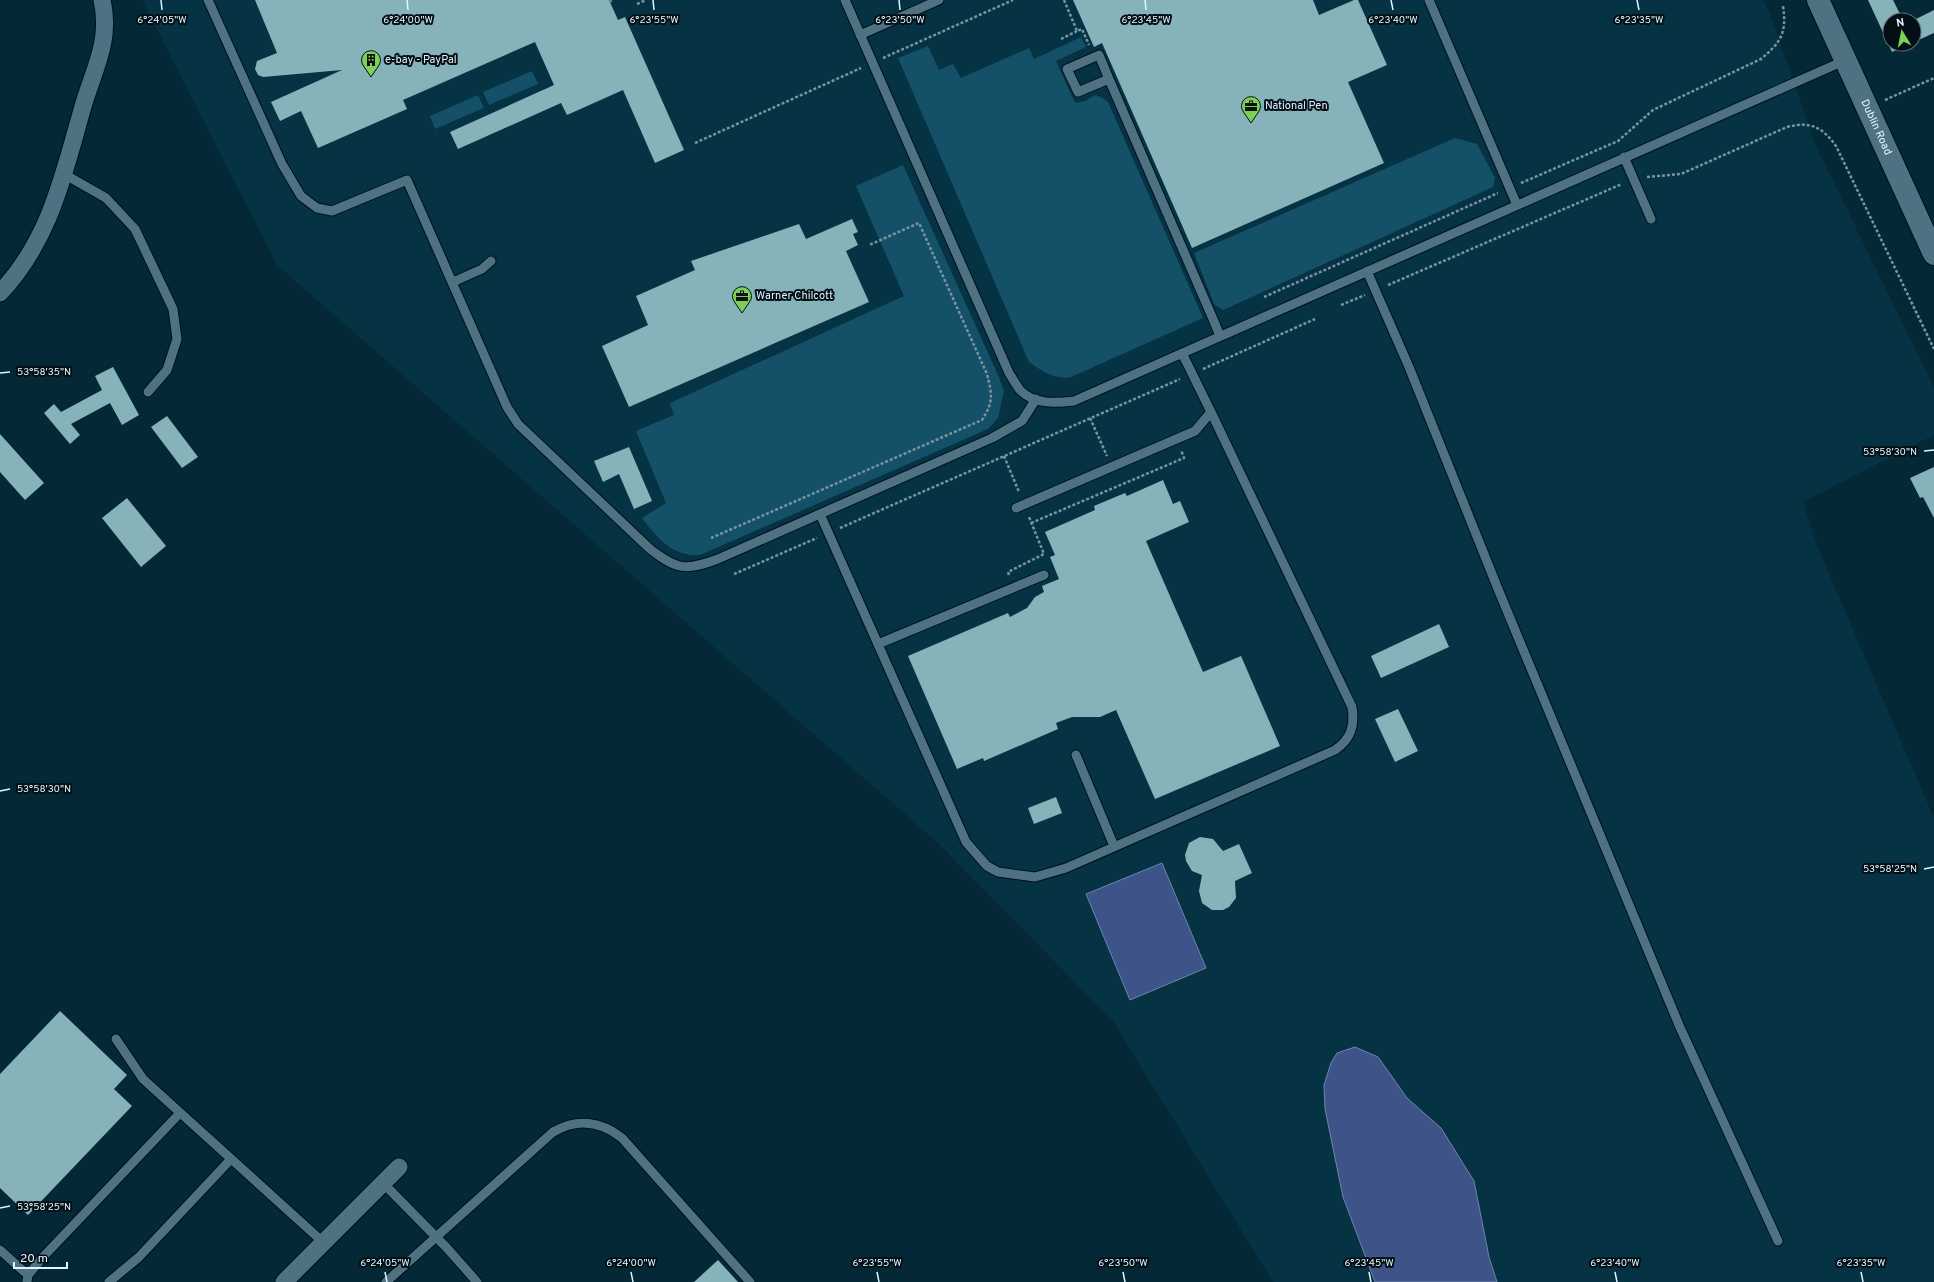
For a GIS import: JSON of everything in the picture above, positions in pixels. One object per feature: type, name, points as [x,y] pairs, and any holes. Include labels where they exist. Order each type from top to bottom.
[{"type":"main road","name":"Dublin Road","points":[[1818,0],[1932,245]]},
{"type":"street","points":[[0,293],[10,283],[35,246],[54,208],[85,101],[100,61],[105,30],[102,0]]},
{"type":"street","points":[[284,1282],[399,1166]]},
{"type":"lane","points":[[208,0],[282,164],[301,196],[317,208],[332,211],[407,180],[507,407],[518,424],[650,549],[666,562],[678,567],[697,567],[820,514],[992,438],[1022,421],[1036,399]]},
{"type":"lane","points":[[845,0],[1009,374],[1021,391],[1036,399],[1053,404],[1074,401],[1846,60]]},
{"type":"lane","points":[[860,35],[939,0]]},
{"type":"lane","points":[[1428,0],[1518,205]]},
{"type":"lane","points":[[1109,79],[1078,92],[1067,69],[1099,55],[1220,336]]},
{"type":"lane","points":[[1624,158],[1651,219]]},
{"type":"lane","points":[[64,174],[106,198],[135,229],[173,309],[177,339],[167,370],[148,392]]},
{"type":"lane","points":[[452,282],[482,269],[491,261]]},
{"type":"lane","points":[[1367,271],[1409,367],[1498,589],[1679,1025],[1778,1241]]},
{"type":"lane","points":[[820,514],[966,842],[988,866],[998,872],[1035,877],[1066,868],[1335,750],[1344,744],[1351,732],[1354,719],[1352,707],[1182,353]]},
{"type":"lane","points":[[1020,507],[1195,431],[1211,412]]},
{"type":"lane","points":[[878,644],[1044,575]]},
{"type":"lane","points":[[1076,755],[1114,846]]},
{"type":"lane","points":[[116,1039],[143,1079],[324,1243]]},
{"type":"lane","points":[[0,1250],[27,1278],[180,1113]]},
{"type":"lane","points":[[386,1282],[552,1132],[562,1126],[589,1123],[600,1125],[612,1130],[622,1138],[750,1282]]},
{"type":"lane","points":[[109,1282],[139,1256],[231,1159]]},
{"type":"lane","points":[[383,1182],[436,1236],[477,1282]]},
{"type":"path","points":[[609,2],[613,0]]},
{"type":"path","points":[[637,4],[646,0]]},
{"type":"path","points":[[695,143],[1013,0]]},
{"type":"path","points":[[1064,0],[1077,31]]},
{"type":"path","points":[[1264,297],[1618,141],[1653,110],[1761,59],[1775,47],[1783,34],[1785,22],[1783,6]]},
{"type":"path","points":[[1061,39],[1082,29],[1094,58]]},
{"type":"path","points":[[1868,108],[1934,78]]},
{"type":"path","points":[[1341,305],[1634,179],[1681,174],[1787,127],[1799,124],[1823,130],[1836,146],[1934,349]]},
{"type":"path","points":[[711,538],[982,420],[987,412],[992,399],[987,374],[919,223],[868,245]]},
{"type":"path","points":[[734,574],[1193,374],[1315,319]]},
{"type":"path","points":[[1090,418],[1120,485]]},
{"type":"path","points":[[1031,524],[1184,458],[1176,439]]},
{"type":"path","points":[[1004,456],[1020,507],[1031,524],[1044,554],[1008,572],[1014,588]]},
{"type":"shaded area","points":[[142,0],[1763,0],[1771,17],[1816,146],[1934,387],[1934,435],[1803,502],[1817,546],[1934,818],[1934,1282],[1273,1282],[1113,1021],[937,842],[277,265]]},
{"type":"shaded area","points":[[1081,37],[1086,47],[1056,61],[1075,103],[1085,101],[1095,95],[1108,102],[1203,318],[1071,377],[1065,378],[1048,374],[1029,362],[898,58],[928,46],[939,70],[953,64],[961,78],[1029,48],[1034,59]]},
{"type":"shaded area","points":[[532,71],[538,84],[489,105],[483,92]]},
{"type":"shaded area","points":[[478,95],[484,108],[435,129],[430,116]]},
{"type":"shaded area","points":[[1455,138],[1477,144],[1495,178],[1493,187],[1223,310],[1214,304],[1194,253]]},
{"type":"shaded area","points":[[903,165],[998,375],[1004,391],[998,418],[988,429],[700,555],[682,553],[666,545],[642,518],[666,503],[636,431],[674,415],[670,403],[904,296],[856,186]]},
{"type":"shaded area","points":[[1162,863],[1206,968],[1130,1000],[1086,894]]},
{"type":"shaded area","points":[[1355,1047],[1378,1057],[1407,1098],[1441,1128],[1474,1181],[1489,1257],[1497,1282],[1375,1282],[1343,1197],[1325,1109],[1324,1085],[1331,1063],[1337,1053]]},
{"type":"building","name":"e-bay - PayPal","points":[[255,0],[609,0],[618,20],[625,17],[684,150],[655,163],[623,90],[567,115],[561,103],[458,149],[450,132],[554,85],[535,42],[403,100],[407,109],[318,148],[301,111],[280,121],[271,102],[342,70],[263,77],[258,75],[255,69],[257,61],[277,53]]},
{"type":"building","name":"National Pen","points":[[1073,0],[1313,0],[1319,15],[1354,0],[1358,0],[1387,65],[1348,82],[1384,163],[1192,248],[1102,43],[1094,47]]},
{"type":"building","points":[[1868,0],[1893,0],[1899,12],[1882,12],[1882,30]]},
{"type":"building","points":[[1934,10],[1934,33],[1922,38],[1922,16]]},
{"type":"building","name":"Warner Chilcott","points":[[852,219],[858,232],[853,234],[858,245],[846,251],[869,302],[629,407],[602,346],[648,325],[636,296],[695,270],[691,261],[799,224],[806,239]]},
{"type":"building","points":[[113,367],[139,415],[122,425],[110,403],[71,424],[80,435],[70,444],[44,413],[54,404],[61,412],[102,390],[95,376]]},
{"type":"building","points":[[167,416],[198,457],[182,468],[151,427]]},
{"type":"building","points":[[0,434],[44,483],[25,500],[0,472]]},
{"type":"building","points":[[629,447],[652,501],[634,509],[619,474],[603,482],[594,461]]},
{"type":"building","points":[[1934,467],[1934,518],[1923,497],[1920,498],[1910,478]]},
{"type":"building","points":[[1163,480],[1173,504],[1180,501],[1189,522],[1146,541],[1203,672],[1241,656],[1280,746],[1155,799],[1116,710],[1100,717],[1072,717],[1056,723],[1058,729],[984,761],[983,758],[957,769],[908,656],[1008,613],[1010,617],[1027,608],[1035,597],[1044,592],[1042,586],[1059,579],[1050,557],[1055,555],[1045,532],[1095,510],[1094,506],[1125,493],[1127,496]]},
{"type":"building","points":[[127,498],[166,546],[141,567],[102,518]]},
{"type":"building","points":[[1439,624],[1449,647],[1381,678],[1371,656]]},
{"type":"building","points":[[1398,709],[1418,751],[1395,762],[1375,719]]},
{"type":"building","points":[[1056,797],[1062,813],[1034,824],[1028,808]]},
{"type":"building","points":[[1200,837],[1213,839],[1223,851],[1239,844],[1252,873],[1235,881],[1236,898],[1229,907],[1223,910],[1212,910],[1202,903],[1199,891],[1202,875],[1192,871],[1186,861],[1185,855],[1189,843]]},
{"type":"building","points":[[60,1011],[127,1075],[114,1089],[132,1106],[28,1215],[0,1188],[0,1074]]},
{"type":"building","points":[[718,1260],[738,1282],[694,1282]]},
{"type":"place","name":"e-bay - PayPal","points":[[371,77]]},
{"type":"place","name":"National Pen","points":[[1251,123]]},
{"type":"place","name":"Warner Chilcott","points":[[742,313]]}]
